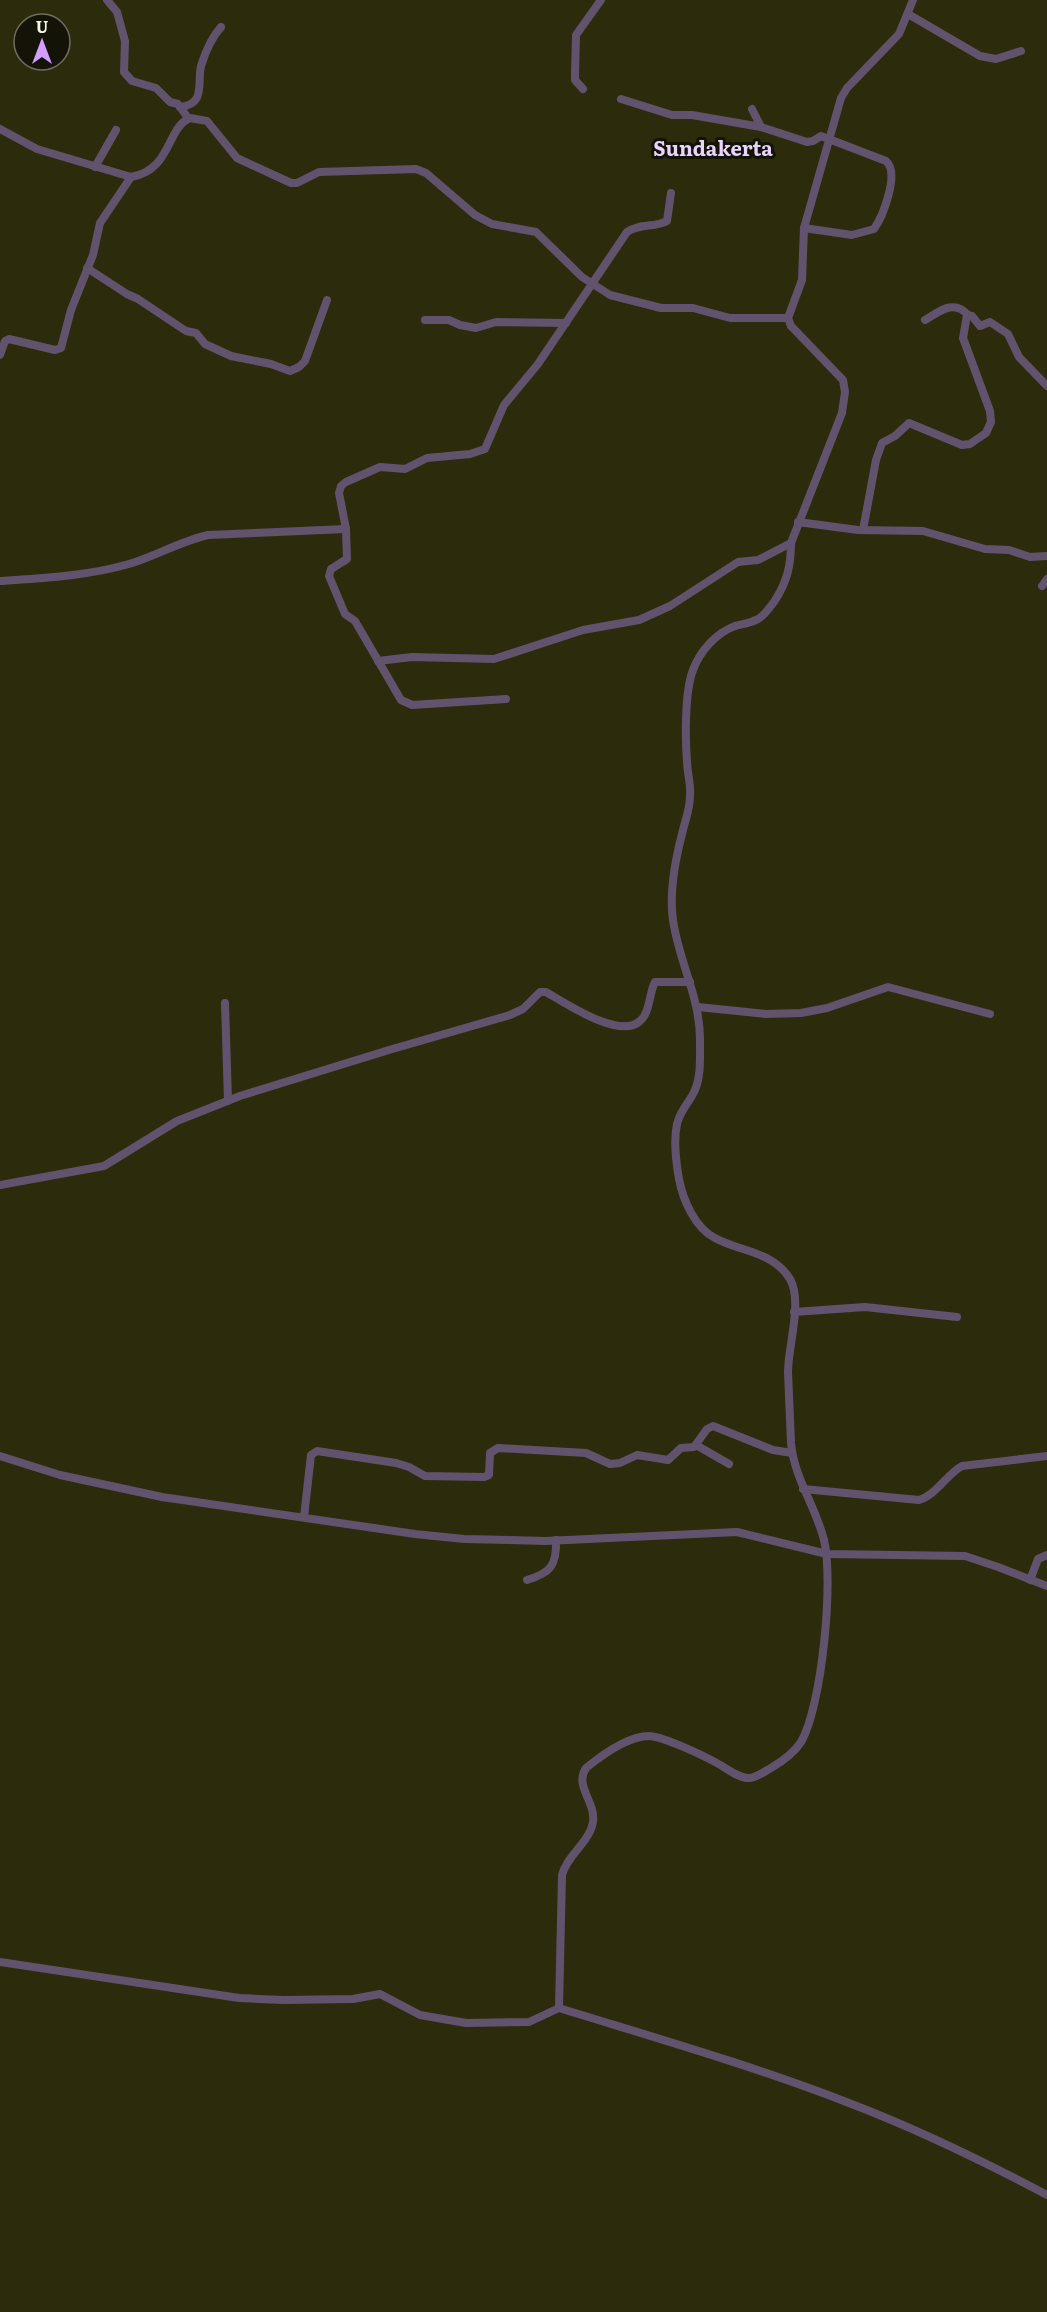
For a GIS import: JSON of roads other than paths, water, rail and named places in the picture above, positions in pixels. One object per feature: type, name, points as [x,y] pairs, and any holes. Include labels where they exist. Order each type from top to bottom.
[{"type":"street","points":[[107,0],[117,12],[125,40],[124,72],[132,81],[156,88],[170,102],[180,107],[188,118]]},
{"type":"street","points":[[583,88],[576,80],[575,74],[576,35],[601,0]]},
{"type":"street","points":[[559,2008],[562,1875],[568,1861],[589,1833],[593,1819],[592,1808],[582,1782],[585,1770],[598,1759],[628,1742],[650,1736],[714,1761],[746,1778],[756,1776],[788,1756],[799,1745],[806,1730],[817,1691],[825,1617],[827,1554],[822,1533],[803,1489],[792,1453],[788,1370],[794,1290],[786,1273],[768,1258],[710,1235],[692,1213],[681,1187],[675,1138],[680,1113],[694,1092],[698,1081],[700,1035],[698,1007],[677,941],[672,912],[677,853],[690,801],[687,750],[690,679],[703,651],[729,628],[752,622],[765,614],[786,581],[790,566],[791,543],[798,522],[840,424],[845,392],[840,376],[791,326],[788,318],[802,280],[804,228],[843,92],[897,37],[913,0]]},
{"type":"street","points":[[908,14],[980,56],[996,59],[1021,51]]},
{"type":"street","points":[[180,107],[190,106],[196,100],[201,66],[221,27]]},
{"type":"street","points":[[621,99],[672,115],[692,115],[761,127],[807,142],[820,136],[886,161],[891,165],[892,174],[884,212],[874,229],[852,234],[804,228]]},
{"type":"street","points":[[752,109],[761,127]]},
{"type":"street","points":[[0,129],[37,149],[131,177],[138,176],[158,164],[182,122],[188,118],[197,118],[207,122],[237,158],[291,183],[297,183],[319,172],[407,169],[420,171],[475,215],[492,224],[536,232],[592,285],[610,295],[660,308],[693,308],[730,318],[788,318]]},
{"type":"street","points":[[95,167],[116,129]]},
{"type":"street","points":[[0,355],[5,342],[9,339],[60,349],[102,218],[131,177]]},
{"type":"street","points":[[506,699],[408,705],[399,698],[355,621],[345,614],[329,577],[331,569],[347,560],[346,529],[339,493],[341,486],[380,467],[405,469],[427,458],[470,454],[485,449],[504,405],[538,364],[627,232],[639,226],[667,221],[671,193]]},
{"type":"street","points":[[87,268],[186,331],[196,333],[205,344],[231,356],[271,364],[290,371],[305,361],[327,300]]},
{"type":"street","points":[[925,320],[945,307],[951,306],[960,308],[972,316],[980,326],[990,322],[1006,332],[1019,357],[1047,386]]},
{"type":"street","points":[[863,530],[882,443],[895,436],[909,423],[962,445],[970,444],[990,428],[990,411],[963,339],[965,318],[968,315]]},
{"type":"street","points":[[425,320],[449,320],[476,328],[496,322],[566,323]]},
{"type":"street","points":[[798,522],[863,530],[923,531],[986,549],[1009,550],[1030,557],[1047,556]]},
{"type":"street","points":[[0,581],[57,577],[111,568],[156,555],[195,538],[208,535],[346,529]]},
{"type":"street","points":[[378,661],[412,657],[494,659],[582,630],[639,621],[670,606],[738,562],[758,560],[791,543]]},
{"type":"street","points":[[0,1185],[104,1166],[177,1121],[228,1101],[389,1050],[510,1015],[523,1009],[540,992],[546,992],[603,1022],[629,1025],[638,1023],[643,1018],[655,982],[690,982]]},
{"type":"street","points":[[698,1007],[766,1014],[801,1012],[827,1008],[888,987],[990,1014]]},
{"type":"street","points":[[225,1003],[228,1101]]},
{"type":"street","points":[[794,1312],[865,1307],[957,1317]]},
{"type":"street","points":[[696,1445],[707,1429],[713,1426],[773,1450],[792,1453]]},
{"type":"street","points":[[304,1516],[311,1455],[315,1452],[396,1462],[427,1476],[484,1477],[489,1475],[490,1453],[498,1448],[586,1453],[611,1464],[637,1455],[668,1460],[681,1448],[696,1445],[729,1464]]},
{"type":"street","points":[[0,1456],[60,1475],[134,1492],[456,1538],[556,1540],[737,1532],[827,1554],[960,1556],[998,1566],[1047,1586]]},
{"type":"street","points":[[803,1489],[919,1500],[925,1498],[952,1472],[962,1466],[1047,1456]]},
{"type":"street","points":[[527,1580],[545,1574],[551,1567],[557,1550],[556,1540]]},
{"type":"street","points":[[1030,1580],[1038,1559],[1047,1555]]},
{"type":"street","points":[[0,1962],[239,1998],[353,1999],[380,1994],[420,2015],[466,2023],[529,2022],[559,2008],[739,2064],[849,2103],[965,2154],[1047,2195]]},
{"type":"district","name":"Sundakerta","points":[[713,147]]}]
